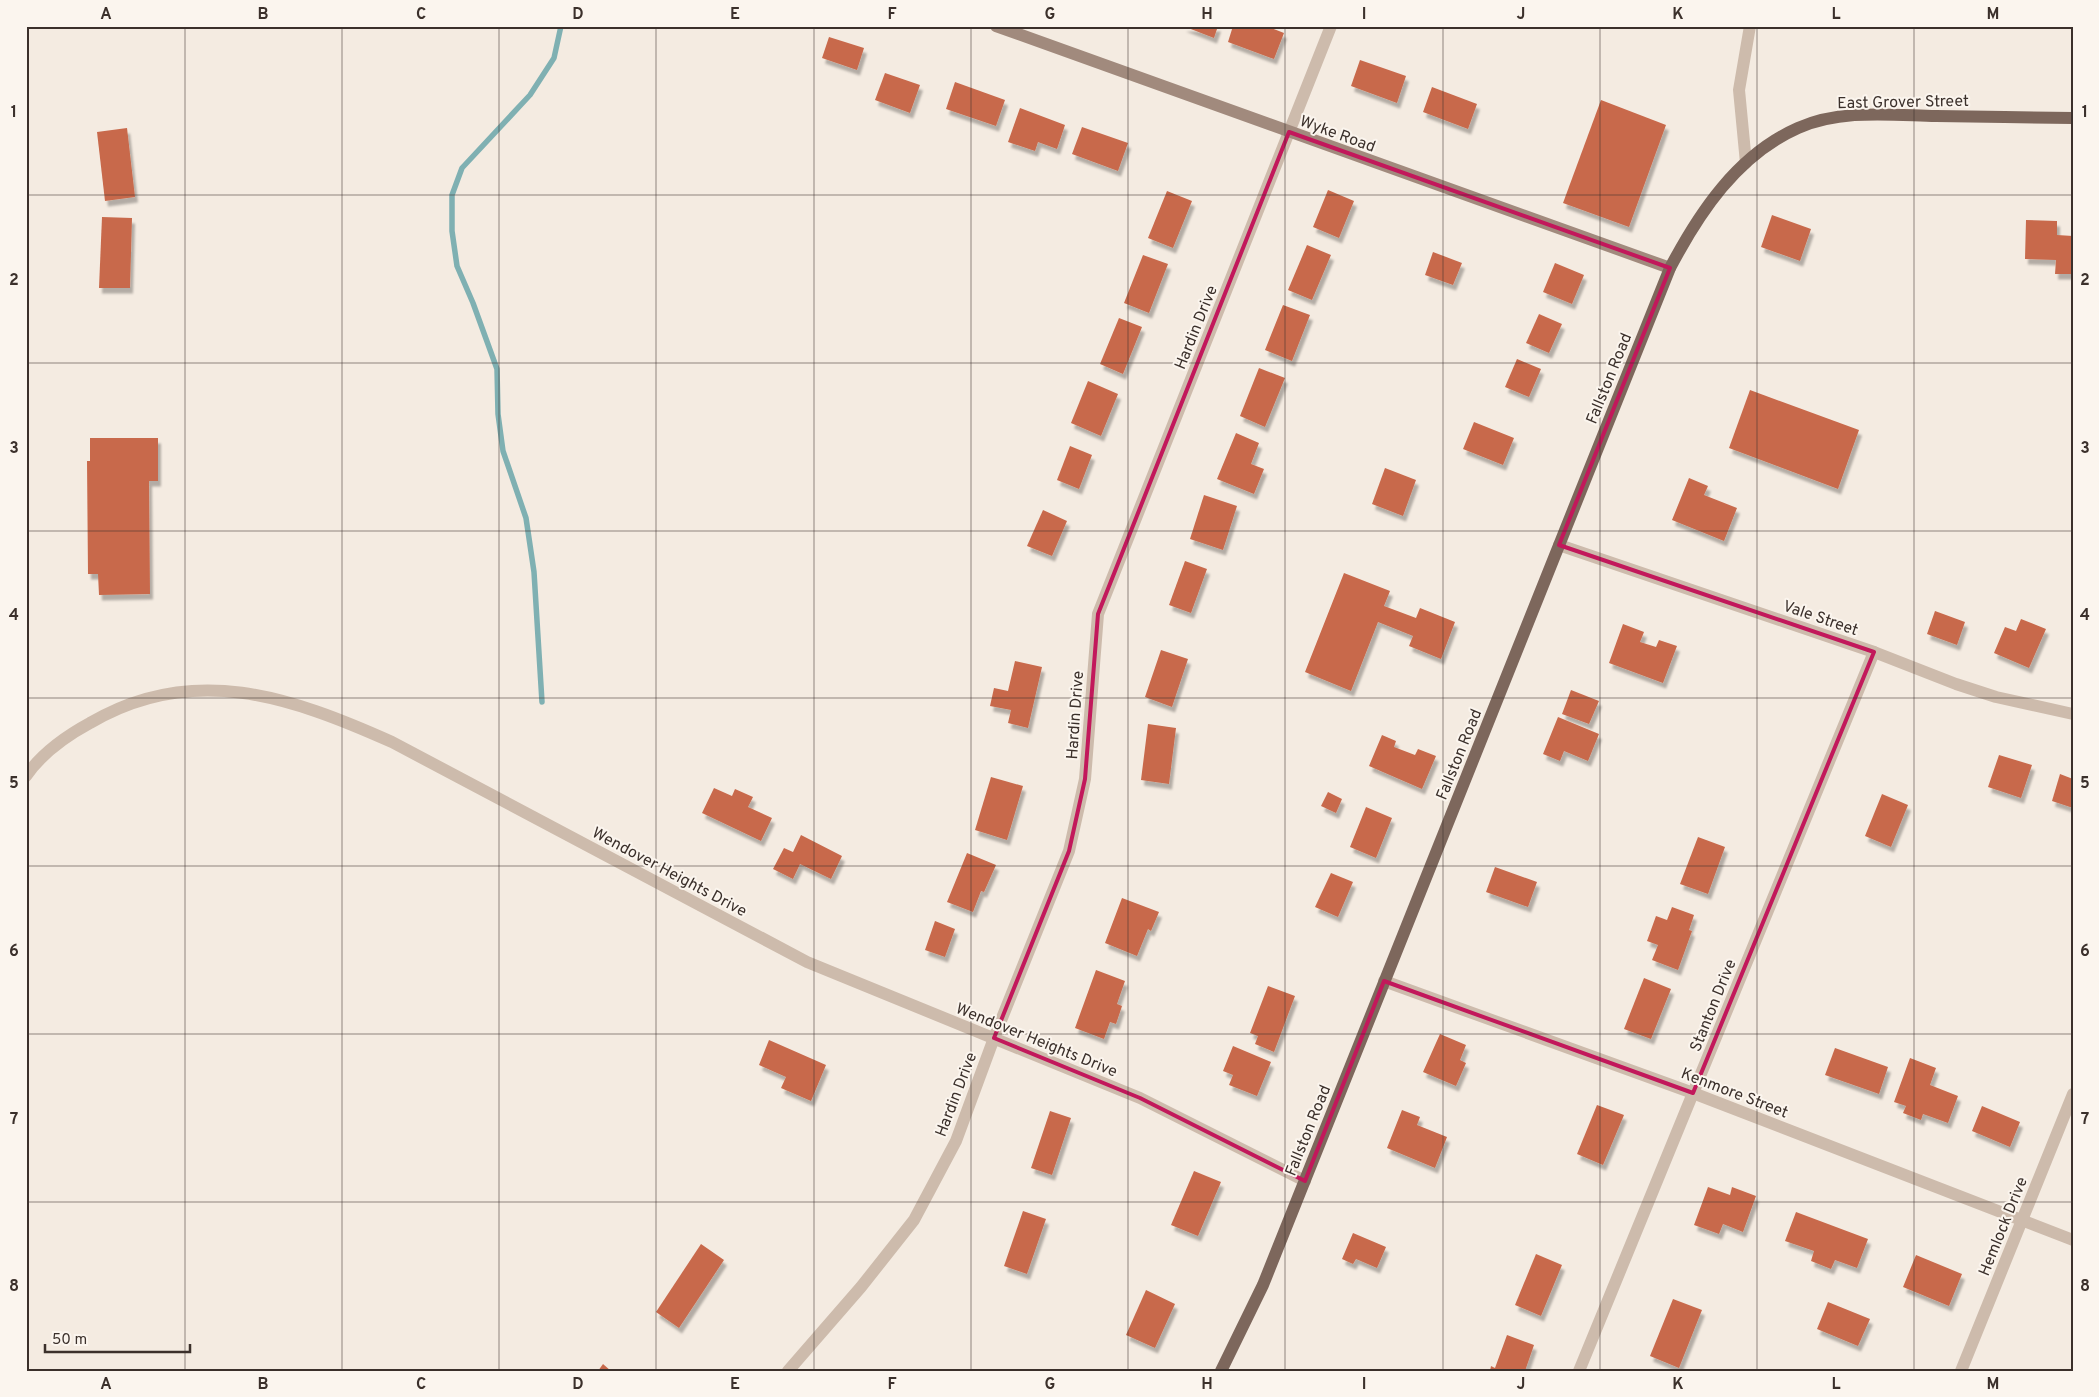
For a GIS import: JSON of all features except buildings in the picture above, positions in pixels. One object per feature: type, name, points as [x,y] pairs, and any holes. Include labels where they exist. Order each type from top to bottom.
[{"type":"main road","name":"Wyke Road","points":[[996,26],[1670,268]]},
{"type":"main road","name":"East Grover Street","points":[[1746,163],[1779,138],[1798,128],[1842,116],[2073,118]]},
{"type":"main road","name":"Fallston Road","points":[[1221,1371],[1263,1286],[1670,268],[1701,214],[1720,189],[1746,163]]},
{"type":"street","name":"Hardin Drive","points":[[788,1371],[861,1288],[914,1220],[956,1141],[994,1038],[1069,851],[1085,779],[1098,614],[1331,26]]},
{"type":"street","points":[[1746,163],[1739,90],[1750,26]]},
{"type":"street","name":"Vale Street","points":[[1560,545],[1874,652],[1956,684],[1996,697],[2073,714]]},
{"type":"street","name":"Stanton Drive","points":[[1579,1371],[1874,652]]},
{"type":"street","name":"Wendover Heights Drive","points":[[26,776],[32,767],[53,748],[100,716],[139,700],[166,692],[195,690],[235,691],[275,698],[327,714],[392,742],[807,962],[1140,1098],[1305,1181]]},
{"type":"street","name":"Kenmore Street","points":[[1384,981],[1693,1093],[2073,1240]]},
{"type":"street","name":"Hemlock Drive","points":[[1961,1371],[2073,1094]]},
{"type":"highlighted area","points":[[1289,132],[1670,268],[1559,545],[1874,652],[1693,1093],[1384,981],[1305,1181],[1140,1098],[994,1038],[1069,851],[1085,779],[1098,614]]},
{"type":"waterway","points":[[542,702],[534,572],[526,518],[503,451],[498,414],[497,369],[473,303],[457,266],[452,231],[452,195],[462,168],[530,95],[554,58],[561,26]]}]
